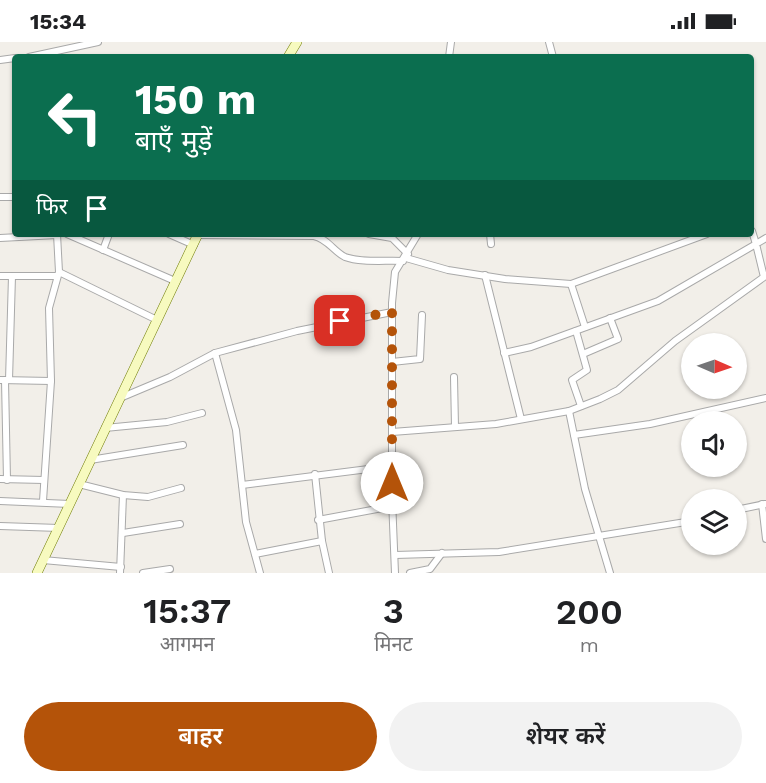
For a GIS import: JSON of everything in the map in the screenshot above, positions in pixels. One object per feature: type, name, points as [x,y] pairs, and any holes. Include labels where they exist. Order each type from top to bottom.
[{"type":"street","points":[[42,54],[98,42]]},
{"type":"street","points":[[0,238],[19,237]]},
{"type":"street","points":[[43,501],[51,381],[49,308],[58,274],[57,237]]},
{"type":"street","points":[[74,237],[176,281]]},
{"type":"street","points":[[103,250],[108,237]]},
{"type":"street","points":[[176,237],[194,245]]},
{"type":"street","points":[[37,573],[197,237]]},
{"type":"street","points":[[317,237],[327,241],[339,253],[352,259],[405,257],[448,270],[571,284],[698,237]]},
{"type":"street","points":[[386,237],[392,238],[405,257]]},
{"type":"street","points":[[395,573],[392,312],[395,272],[416,237]]},
{"type":"street","points":[[490,237],[491,244]]},
{"type":"street","points":[[392,432],[455,427],[569,411],[618,390],[675,341],[764,277],[754,237]]},
{"type":"street","points":[[504,353],[531,347],[658,300],[766,238]]},
{"type":"street","points":[[0,276],[58,274],[158,320]]},
{"type":"street","points":[[485,275],[521,419]]},
{"type":"street","points":[[12,276],[4,380],[3,479],[44,480]]},
{"type":"street","points":[[571,284],[585,327]]},
{"type":"street","points":[[119,398],[170,377],[215,352],[297,331],[392,312]]},
{"type":"street","points":[[392,362],[420,359],[422,315]]},
{"type":"street","points":[[583,354],[617,340],[610,318]]},
{"type":"street","points":[[576,331],[587,373],[572,380],[581,406]]},
{"type":"street","points":[[215,352],[236,430],[246,522],[260,573]]},
{"type":"street","points":[[454,377],[455,427]]},
{"type":"street","points":[[4,380],[51,381]]},
{"type":"street","points":[[574,435],[650,424],[766,398]]},
{"type":"street","points":[[569,411],[597,537],[610,573]]},
{"type":"street","points":[[105,428],[167,422],[201,413]]},
{"type":"street","points":[[90,460],[183,444]]},
{"type":"street","points":[[242,485],[392,466]]},
{"type":"street","points":[[315,474],[318,520],[329,573]]},
{"type":"street","points":[[79,484],[123,495],[148,497],[181,488]]},
{"type":"street","points":[[43,560],[120,570],[123,495]]},
{"type":"street","points":[[0,501],[43,501],[70,504]]},
{"type":"street","points":[[747,508],[764,504],[766,539]]},
{"type":"street","points":[[318,520],[393,506]]},
{"type":"street","points":[[395,555],[499,552],[681,523]]},
{"type":"street","points":[[123,533],[180,524]]},
{"type":"street","points":[[0,526],[58,528]]},
{"type":"street","points":[[255,554],[322,541]]},
{"type":"street","points":[[410,573],[430,568],[442,552]]},
{"type":"street","points":[[143,573],[170,569]]},
{"type":"route","points":[[340,321],[392,312],[392,483]]}]
